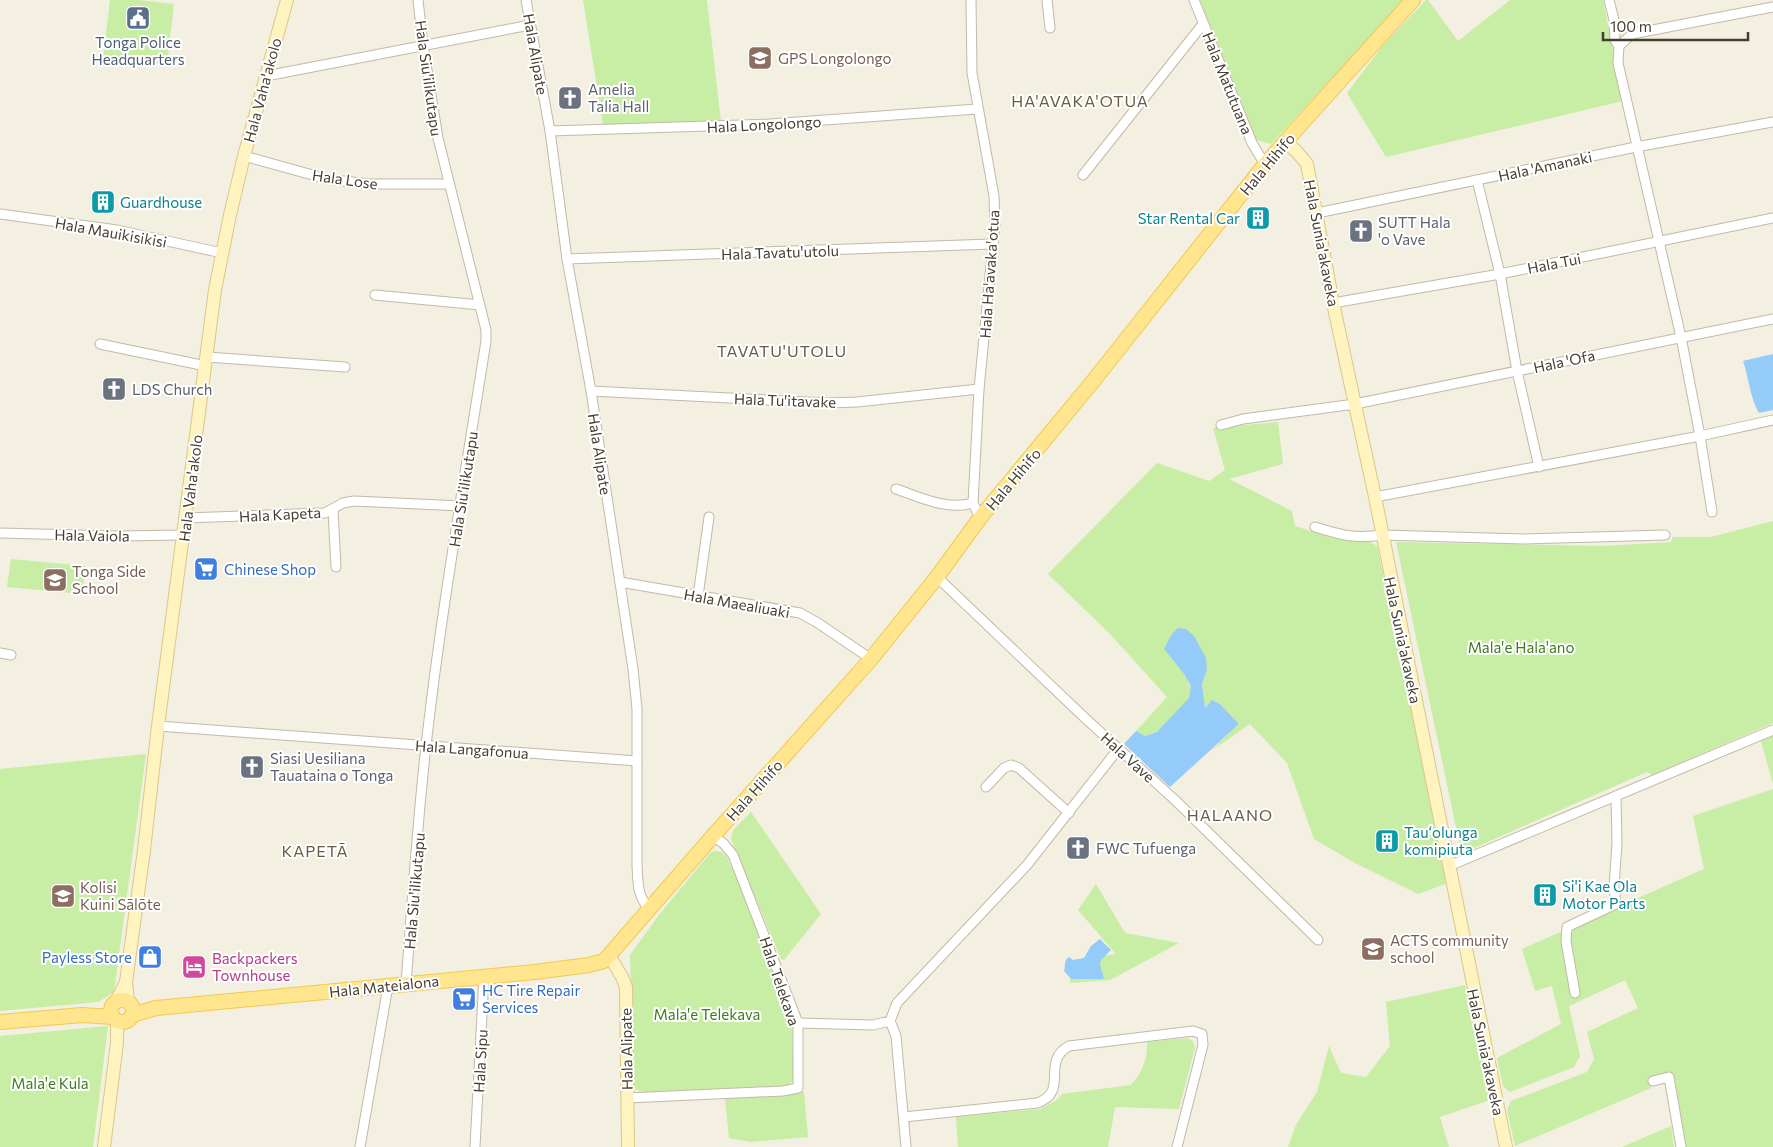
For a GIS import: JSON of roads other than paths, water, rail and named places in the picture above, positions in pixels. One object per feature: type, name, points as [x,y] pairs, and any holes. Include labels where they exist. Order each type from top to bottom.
[{"type":"main road","name":"Hala Hihifo","points":[[609,955],[871,659],[937,577],[980,518],[1100,373],[1266,163],[1413,0]]},
{"type":"main road","name":"Hala Mateialona","points":[[0,1022],[388,986],[589,965],[604,961],[609,955]]},
{"type":"street","name":"Hala Vaha'akolo","points":[[104,1147],[144,850],[158,726],[215,290],[244,156],[287,0]]},
{"type":"street","name":"Hala Siu'ilikutapu","points":[[406,984],[426,746],[448,575],[461,506],[486,341],[486,330],[438,138],[418,0]]},
{"type":"street","name":"Hala Alipate","points":[[526,0],[550,132],[567,259],[591,390],[633,669],[637,709],[636,866],[639,891],[643,902],[649,908]]},
{"type":"street","name":"Hala Ha'avaka'otua","points":[[971,0],[972,73],[994,196],[994,224],[979,389],[973,503],[980,518]]},
{"type":"street","points":[[1047,0],[1050,28]]},
{"type":"street","name":"Hala Matutuana","points":[[1194,0],[1252,143],[1266,163]]},
{"type":"street","points":[[1609,0],[1614,20],[1615,40],[1619,46],[1618,63],[1681,338],[1700,436],[1712,512]]},
{"type":"street","points":[[1619,46],[1632,34],[1773,7]]},
{"type":"street","points":[[1083,175],[1203,24]]},
{"type":"street","points":[[266,76],[423,44],[530,25]]},
{"type":"street","name":"Hala Longolongo","points":[[550,132],[770,124],[977,109]]},
{"type":"street","name":"Hala 'Amanaki","points":[[1317,213],[1636,147],[1773,122]]},
{"type":"street","name":"Hala Sunia'akaveka","points":[[1285,141],[1298,152],[1307,164],[1333,303],[1506,1147]]},
{"type":"street","name":"Hala Lose","points":[[244,156],[327,179],[369,184],[449,184]]},
{"type":"street","points":[[1477,180],[1500,274],[1517,371],[1539,467]]},
{"type":"street","name":"Hala Mauikisikisi","points":[[0,214],[117,230],[222,253]]},
{"type":"street","name":"Hala Tui","points":[[1333,303],[1500,274],[1773,218]]},
{"type":"street","name":"Hala Tavatu'utolu","points":[[567,259],[992,244]]},
{"type":"street","points":[[375,295],[480,305]]},
{"type":"street","name":"Hala 'Ofa","points":[[1221,425],[1243,419],[1355,404],[1773,318]]},
{"type":"street","points":[[100,344],[206,362],[345,367]]},
{"type":"street","name":"Hala Tu'itavake","points":[[591,390],[827,403],[857,402],[979,389]]},
{"type":"street","points":[[1374,497],[1700,436],[1773,420]]},
{"type":"street","points":[[896,489],[941,504],[962,506],[973,503]]},
{"type":"street","name":"Hala Kapeta","points":[[186,518],[325,513],[343,503],[354,501],[461,506]]},
{"type":"street","points":[[333,510],[336,567]]},
{"type":"street","points":[[698,596],[709,517]]},
{"type":"street","points":[[1315,527],[1341,535],[1363,538],[1382,535],[1523,539],[1665,536]]},
{"type":"street","name":"Hala Vaiola","points":[[0,533],[116,536],[184,535]]},
{"type":"street","name":"Hala Vave","points":[[937,577],[1086,719],[1176,801],[1318,940]]},
{"type":"street","name":"Hala Maealiuaki","points":[[620,582],[800,614],[818,623],[871,659]]},
{"type":"street","points":[[0,653],[11,655]]},
{"type":"street","name":"Hala Langafonua","points":[[158,726],[637,761]]},
{"type":"street","points":[[1449,866],[1773,730]]},
{"type":"street","points":[[906,1147],[896,1036],[890,1021],[897,1003],[1027,865],[1119,748]]},
{"type":"street","points":[[986,787],[1004,768],[1011,765],[1019,768],[1069,813]]},
{"type":"street","points":[[1575,994],[1566,941],[1567,927],[1616,904],[1614,887],[1617,843],[1616,796]]},
{"type":"street","name":"Hala Telekava","points":[[627,1098],[783,1091],[798,1088],[798,1023],[733,855],[724,844],[713,836]]},
{"type":"street","name":"Hala Alipate","points":[[609,955],[626,987],[628,1147]]},
{"type":"street","name":"Hala Sipu","points":[[475,1147],[484,976]]},
{"type":"street","points":[[360,1147],[388,986]]},
{"type":"street","points":[[798,1023],[873,1025],[890,1021]]},
{"type":"street","points":[[904,1116],[1044,1101],[1055,1085],[1054,1064],[1057,1056],[1061,1050],[1069,1046],[1193,1031],[1202,1034],[1203,1045],[1177,1147]]},
{"type":"street","points":[[1653,1081],[1669,1077],[1681,1147]]},
{"type":"water","points":[[1773,354],[1773,410],[1759,413],[1743,361]]},
{"type":"water","points":[[1178,628],[1186,629],[1194,636],[1206,658],[1207,670],[1202,684],[1205,708],[1212,700],[1220,704],[1239,724],[1170,787],[1124,744],[1136,731],[1145,736],[1157,732],[1189,698],[1191,686],[1164,649],[1172,634]]},
{"type":"water","points":[[1100,939],[1111,950],[1101,960],[1100,964],[1104,979],[1071,979],[1064,971],[1067,959],[1069,957],[1073,960],[1084,958],[1091,946]]},
{"type":"place","name":"Tonga Police Headquarters","points":[[138,18]]},
{"type":"place","name":"GPS Longolongo","points":[[760,58]]},
{"type":"place","name":"Amelia Talia Hall","points":[[570,98]]},
{"type":"place","name":"Guardhouse","points":[[103,202]]},
{"type":"place","name":"Star Rental Car","points":[[1258,218]]},
{"type":"place","name":"SUTT Hala 'o Vave","points":[[1361,231]]},
{"type":"place","name":"LDS Church","points":[[114,389]]},
{"type":"place","name":"Chinese Shop","points":[[206,569]]},
{"type":"place","name":"Tonga Side School","points":[[55,580]]},
{"type":"place","name":"Siasi Uesiliana Tauataina o Tonga","points":[[252,767]]},
{"type":"place","name":"Tauʻolunga komipiuta","points":[[1387,841]]},
{"type":"place","name":"FWC Tufuenga","points":[[1078,848]]},
{"type":"place","name":"Si'i Kae Ola Motor Parts","points":[[1545,895]]},
{"type":"place","name":"Kolisi Kuini Sālōte","points":[[63,896]]},
{"type":"place","name":"ACTS community school","points":[[1373,949]]},
{"type":"place","name":"Payless Store","points":[[150,957]]},
{"type":"place","name":"Backpackers Townhouse","points":[[194,967]]},
{"type":"place","name":"HC Tire Repair Services","points":[[464,999]]},
{"type":"district","name":"HA'AVAKA'OTUA","points":[[1080,100]]},
{"type":"district","name":"TAVATU'UTOLU","points":[[782,350]]},
{"type":"district","name":"HALAANO","points":[[1230,814]]},
{"type":"district","name":"KAPETĀ","points":[[315,850]]},
{"type":"park label","name":"Mala'e Hala'ano","points":[[1521,647]]},
{"type":"park label","name":"Mala'e Telekava","points":[[707,1014]]},
{"type":"park label","name":"Mala'e Kula","points":[[50,1083]]}]
